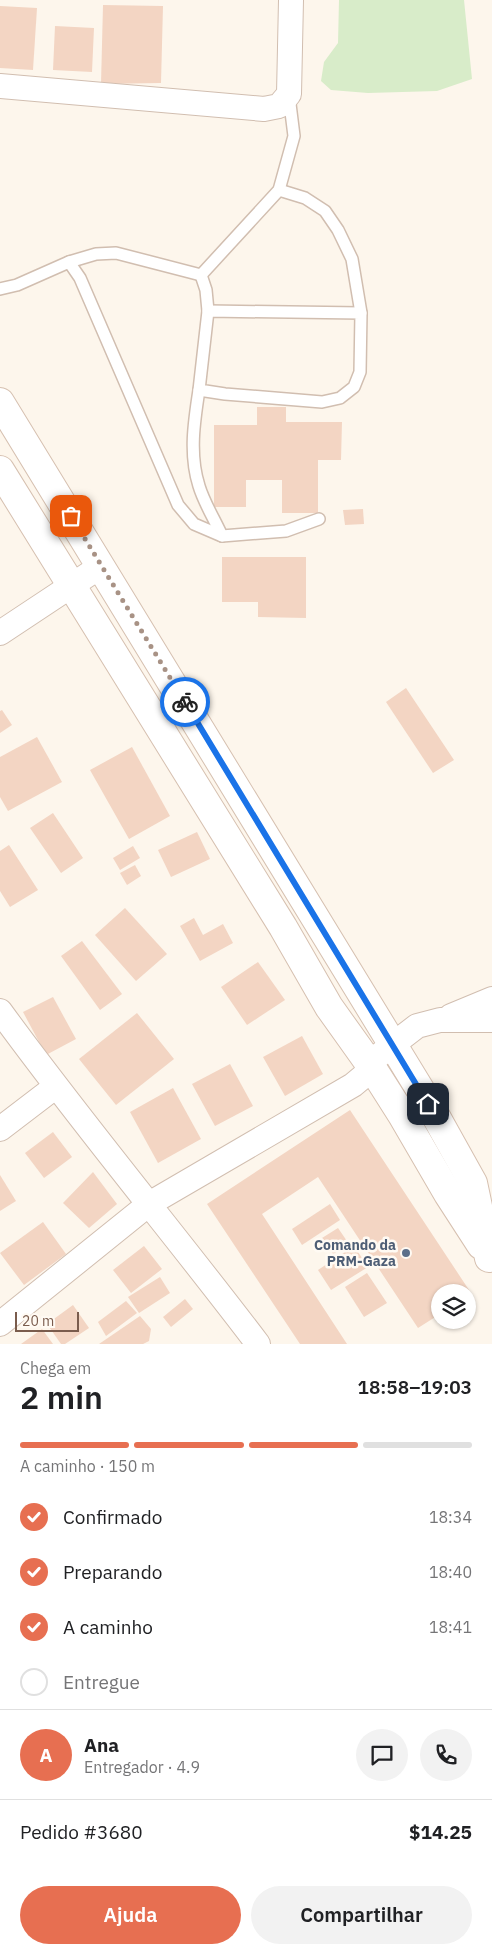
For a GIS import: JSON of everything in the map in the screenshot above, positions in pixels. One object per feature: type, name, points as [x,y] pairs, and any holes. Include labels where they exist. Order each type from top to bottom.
[{"type":"street","points":[[0,86],[264,109],[279,106],[289,94],[291,0]]},
{"type":"street","points":[[0,402],[312,911],[473,1183],[491,1259]]},
{"type":"street","points":[[0,470],[283,927],[328,1007],[369,1063],[448,1194],[491,1259]]},
{"type":"street","points":[[0,633],[101,566]]},
{"type":"street","points":[[283,927],[312,911]]},
{"type":"street","points":[[0,1324],[149,1204],[353,1085],[365,1075],[369,1063],[417,1026],[440,1020],[492,1000]]},
{"type":"street","points":[[0,1011],[55,1086],[149,1204],[253,1342]]},
{"type":"street","points":[[440,1020],[492,1020]]},
{"type":"street","points":[[0,1129],[55,1086]]},
{"type":"lane","points":[[201,275],[279,190],[294,136],[289,94]]},
{"type":"lane","points":[[199,390],[322,402],[340,398],[354,387],[360,372],[361,313],[352,259],[338,230],[325,211],[306,198],[279,190]]},
{"type":"lane","points":[[0,289],[17,286],[69,262],[96,254],[116,253],[201,275]]},
{"type":"lane","points":[[69,262],[80,278],[178,505],[194,524],[222,536],[286,531],[319,519]]},
{"type":"lane","points":[[201,275],[206,290],[208,311],[194,424],[193,459],[199,487],[222,536]]},
{"type":"lane","points":[[208,311],[361,313]]},
{"type":"green space","points":[[339,0],[464,0],[472,79],[437,91],[368,93],[331,90],[321,81],[324,62],[338,43]]},
{"type":"building","points":[[103,5],[163,6],[161,83],[101,84]]},
{"type":"building","points":[[0,6],[37,8],[33,70],[0,68]]},
{"type":"building","points":[[55,26],[94,28],[92,72],[53,70]]},
{"type":"building","points":[[257,407],[286,407],[286,422],[342,422],[341,460],[318,460],[318,513],[282,513],[282,480],[246,480],[246,507],[214,507],[214,425],[257,425]]},
{"type":"building","points":[[363,509],[364,524],[345,525],[343,510]]},
{"type":"building","points":[[222,557],[306,557],[306,618],[258,617],[258,602],[222,602]]},
{"type":"building","points":[[406,688],[454,760],[433,773],[386,702]]},
{"type":"building","points":[[2,710],[12,725],[0,733],[0,711]]},
{"type":"building","points":[[37,737],[62,782],[8,811],[0,797],[0,757]]},
{"type":"building","points":[[132,747],[170,816],[129,839],[90,770]]},
{"type":"building","points":[[53,813],[83,858],[61,873],[30,828]]},
{"type":"building","points":[[197,832],[210,859],[171,877],[158,850]]},
{"type":"building","points":[[9,845],[38,890],[10,907],[0,891],[0,851]]},
{"type":"building","points":[[133,846],[140,858],[120,870],[113,858]]},
{"type":"building","points":[[135,865],[141,876],[127,885],[120,873]]},
{"type":"building","points":[[125,908],[167,954],[136,981],[95,935]]},
{"type":"building","points":[[194,918],[203,935],[223,924],[233,943],[200,961],[180,926]]},
{"type":"building","points":[[82,941],[122,994],[100,1010],[61,956]]},
{"type":"building","points":[[258,962],[285,1000],[247,1025],[221,987]]},
{"type":"building","points":[[53,997],[76,1039],[46,1055],[23,1012]]},
{"type":"building","points":[[137,1013],[174,1059],[116,1105],[79,1059]]},
{"type":"building","points":[[302,1036],[323,1074],[285,1096],[263,1057]]},
{"type":"building","points":[[230,1064],[253,1106],[215,1126],[192,1084]]},
{"type":"building","points":[[173,1088],[201,1139],[158,1163],[130,1112]]},
{"type":"building","name":"Comando da PRM-Gaza","points":[[350,1110],[465,1284],[431,1284],[431,1320],[418,1328],[318,1177],[262,1214],[347,1344],[300,1344],[207,1204]]},
{"type":"building","points":[[53,1132],[72,1157],[44,1178],[25,1153]]},
{"type":"building","points":[[93,1172],[117,1204],[89,1228],[63,1203]]},
{"type":"building","points":[[0,1175],[16,1201],[0,1211]]},
{"type":"building","points":[[330,1204],[340,1220],[302,1245],[292,1229]]},
{"type":"building","points":[[43,1222],[66,1254],[24,1285],[0,1253]]},
{"type":"building","points":[[338,1228],[349,1244],[333,1254],[322,1238]]},
{"type":"building","points":[[144,1246],[162,1269],[131,1293],[113,1270]]},
{"type":"building","points":[[354,1246],[368,1267],[331,1290],[318,1270]]},
{"type":"building","points":[[367,1273],[387,1303],[364,1317],[345,1287]]},
{"type":"building","points":[[160,1277],[170,1293],[139,1313],[128,1297]]},
{"type":"building","points":[[185,1299],[193,1309],[171,1327],[163,1317]]},
{"type":"building","points":[[126,1301],[137,1313],[106,1336],[98,1322]]},
{"type":"building","points":[[73,1305],[89,1328],[65,1344],[61,1344],[47,1324]]},
{"type":"building","points":[[140,1316],[151,1329],[149,1341],[143,1344],[99,1344]]},
{"type":"building","points":[[42,1329],[53,1344],[21,1344]]},
{"type":"way so far","points":[[71,516],[185,702]]},
{"type":"place","name":"Comando da PRM-Gaza","points":[[406,1253]]},
{"type":"route","points":[[185,702],[428,1104]]}]
